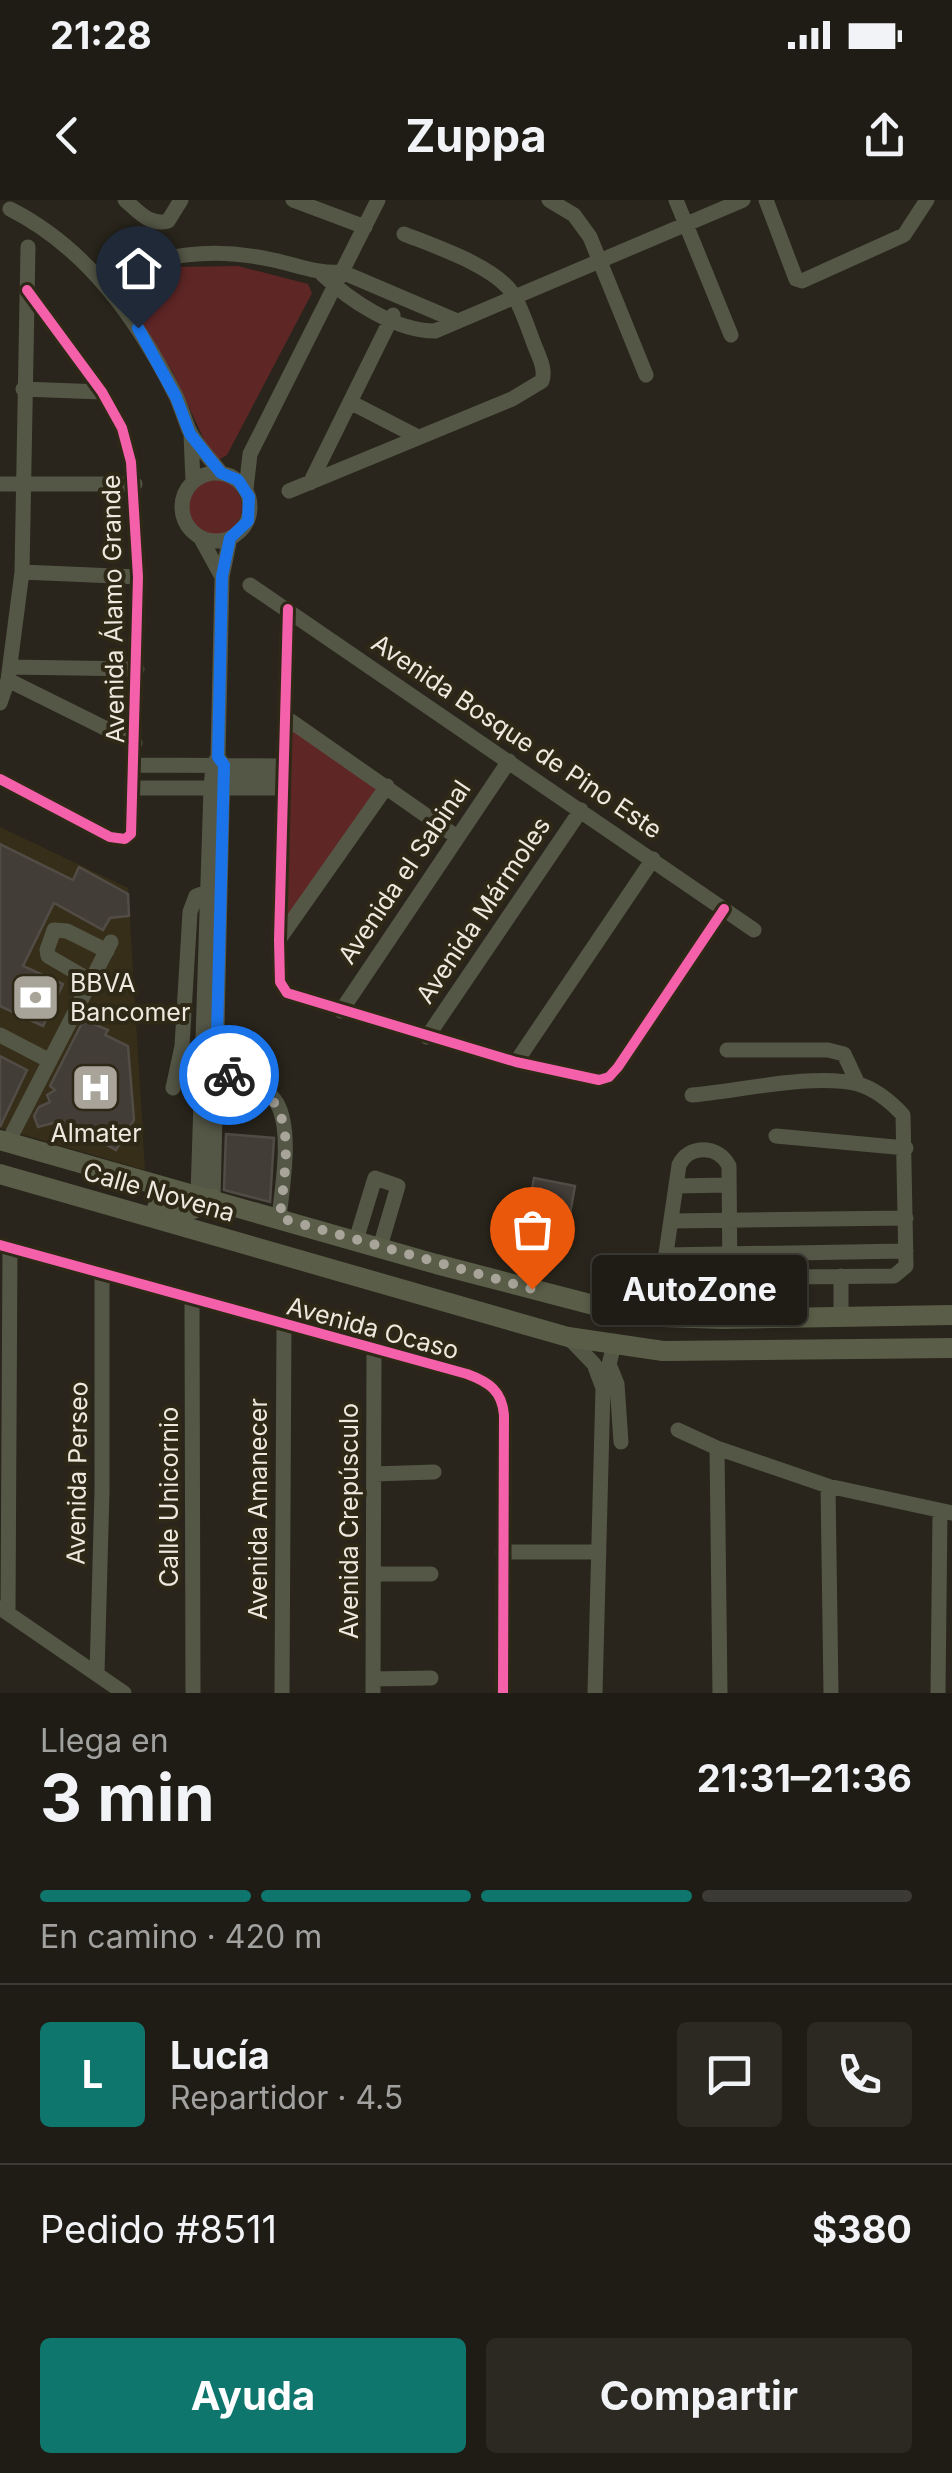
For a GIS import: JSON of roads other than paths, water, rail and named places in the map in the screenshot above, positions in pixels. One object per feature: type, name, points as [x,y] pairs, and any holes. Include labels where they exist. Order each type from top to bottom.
[{"type":"main road","name":"Calle Novena","points":[[4,1141],[380,1248],[566,1298],[642,1314],[723,1318],[952,1315]]},
{"type":"main road","name":"Calle Novena","points":[[0,1174],[568,1336],[611,1354],[952,1348]]},
{"type":"main road","points":[[91,1198],[116,1198],[167,1211],[193,1209],[205,1197]]},
{"type":"street","points":[[124,200],[152,222],[168,221],[180,200]]},
{"type":"street","points":[[293,200],[366,227]]},
{"type":"street","points":[[200,538],[230,538],[248,521],[250,454],[378,200]]},
{"type":"street","points":[[550,200],[582,222],[646,375]]},
{"type":"street","points":[[676,200],[731,335]]},
{"type":"street","points":[[338,279],[391,320],[423,331],[445,328],[600,258],[743,200]]},
{"type":"street","points":[[766,200],[790,268],[796,279],[802,280],[904,235],[927,200]]},
{"type":"street","points":[[11,205],[108,285],[138,328],[176,397],[190,434],[193,482]]},
{"type":"street","points":[[289,491],[530,391],[542,382],[545,374],[506,284],[404,234]]},
{"type":"street","points":[[0,703],[9,674],[22,572],[28,247]]},
{"type":"street","points":[[108,285],[124,273],[149,263],[208,254],[266,258],[401,297],[457,321]]},
{"type":"street","name":"Avenida Álamo Grande","points":[[0,779],[102,833],[120,840],[129,837],[133,827],[138,577],[128,444],[102,392],[27,290]]},
{"type":"street","points":[[310,483],[401,297]]},
{"type":"street","points":[[23,389],[102,392]]},
{"type":"street","points":[[350,402],[418,437]]},
{"type":"street","points":[[190,434],[224,473],[246,489]]},
{"type":"street","points":[[222,576],[183,515],[184,494],[201,476],[224,473],[250,454]]},
{"type":"street","points":[[0,484],[134,484]]},
{"type":"street","points":[[205,1197],[222,576],[230,538]]},
{"type":"street","points":[[22,572],[138,577]]},
{"type":"street","name":"Avenida Bosque de Pino Este","points":[[250,585],[754,930]]},
{"type":"street","points":[[288,609],[279,940],[280,982],[292,996],[590,1080],[609,1076],[618,1067],[724,909]]},
{"type":"street","points":[[9,674],[137,669]]},
{"type":"street","points":[[9,674],[135,743]]},
{"type":"street","points":[[285,717],[457,837]]},
{"type":"street","name":"Avenida el Sabinal","points":[[341,1011],[509,761]]},
{"type":"street","points":[[135,765],[282,777]]},
{"type":"street","points":[[134,788],[219,773],[282,777]]},
{"type":"street","points":[[279,940],[387,786]]},
{"type":"street","name":"Avenida Mármoles","points":[[427,1037],[581,810]]},
{"type":"street","points":[[516,1062],[653,860]]},
{"type":"street","points":[[205,1197],[216,1072],[215,890]]},
{"type":"street","points":[[173,1088],[182,1046],[190,912],[193,900],[215,890]]},
{"type":"street","points":[[4,1141],[50,1062],[109,946],[54,930],[48,956],[91,981]]},
{"type":"street","points":[[0,1036],[50,1062]]},
{"type":"street","points":[[727,1050],[828,1050],[844,1054],[858,1084]]},
{"type":"street","points":[[216,1072],[260,1086],[280,1109],[285,1139],[280,1218]]},
{"type":"street","points":[[692,1095],[806,1082],[858,1084],[890,1101],[903,1115],[906,1266],[900,1274],[730,1278],[674,1278],[664,1267],[679,1165],[690,1151],[717,1151],[729,1166],[730,1278]]},
{"type":"street","points":[[776,1136],[906,1148]]},
{"type":"street","points":[[356,1240],[374,1178],[398,1186],[380,1248]]},
{"type":"street","points":[[676,1186],[729,1185]]},
{"type":"street","points":[[363,1218],[387,1226]]},
{"type":"street","points":[[671,1221],[906,1218]]},
{"type":"street","points":[[5,1247],[4,1610],[124,1693]]},
{"type":"street","name":"Avenida Ocaso","points":[[5,1247],[468,1374],[498,1392],[504,1415],[503,1693]]},
{"type":"street","points":[[666,1255],[906,1251]]},
{"type":"street","name":"Avenida Perseo","points":[[97,1674],[102,1273]]},
{"type":"street","points":[[840,1317],[841,1276]]},
{"type":"street","name":"Calle Unicornio","points":[[192,1300],[193,1693]]},
{"type":"street","name":"Avenida Amanecer","points":[[282,1693],[284,1325]]},
{"type":"street","points":[[568,1336],[594,1364],[603,1388]]},
{"type":"street","name":"Avenida Crepúsculo","points":[[374,1349],[374,1686]]},
{"type":"street","points":[[595,1693],[603,1388],[611,1354]]},
{"type":"street","points":[[611,1354],[621,1442]]},
{"type":"street","points":[[678,1430],[717,1448],[828,1486],[946,1513],[938,1693]]},
{"type":"street","points":[[717,1448],[720,1693]]},
{"type":"street","points":[[374,1474],[434,1472]]},
{"type":"street","points":[[828,1486],[831,1693]]},
{"type":"street","points":[[502,1552],[599,1552]]},
{"type":"street","points":[[374,1574],[431,1574]]},
{"type":"street","points":[[374,1686],[431,1678]]},
{"type":"place","name":"BBVA Bancomer","points":[[35,997]]},
{"type":"place","name":"Almater","points":[[96,1087]]},
{"type":"place","name":"AutoZone","points":[[532,1289]]}]
